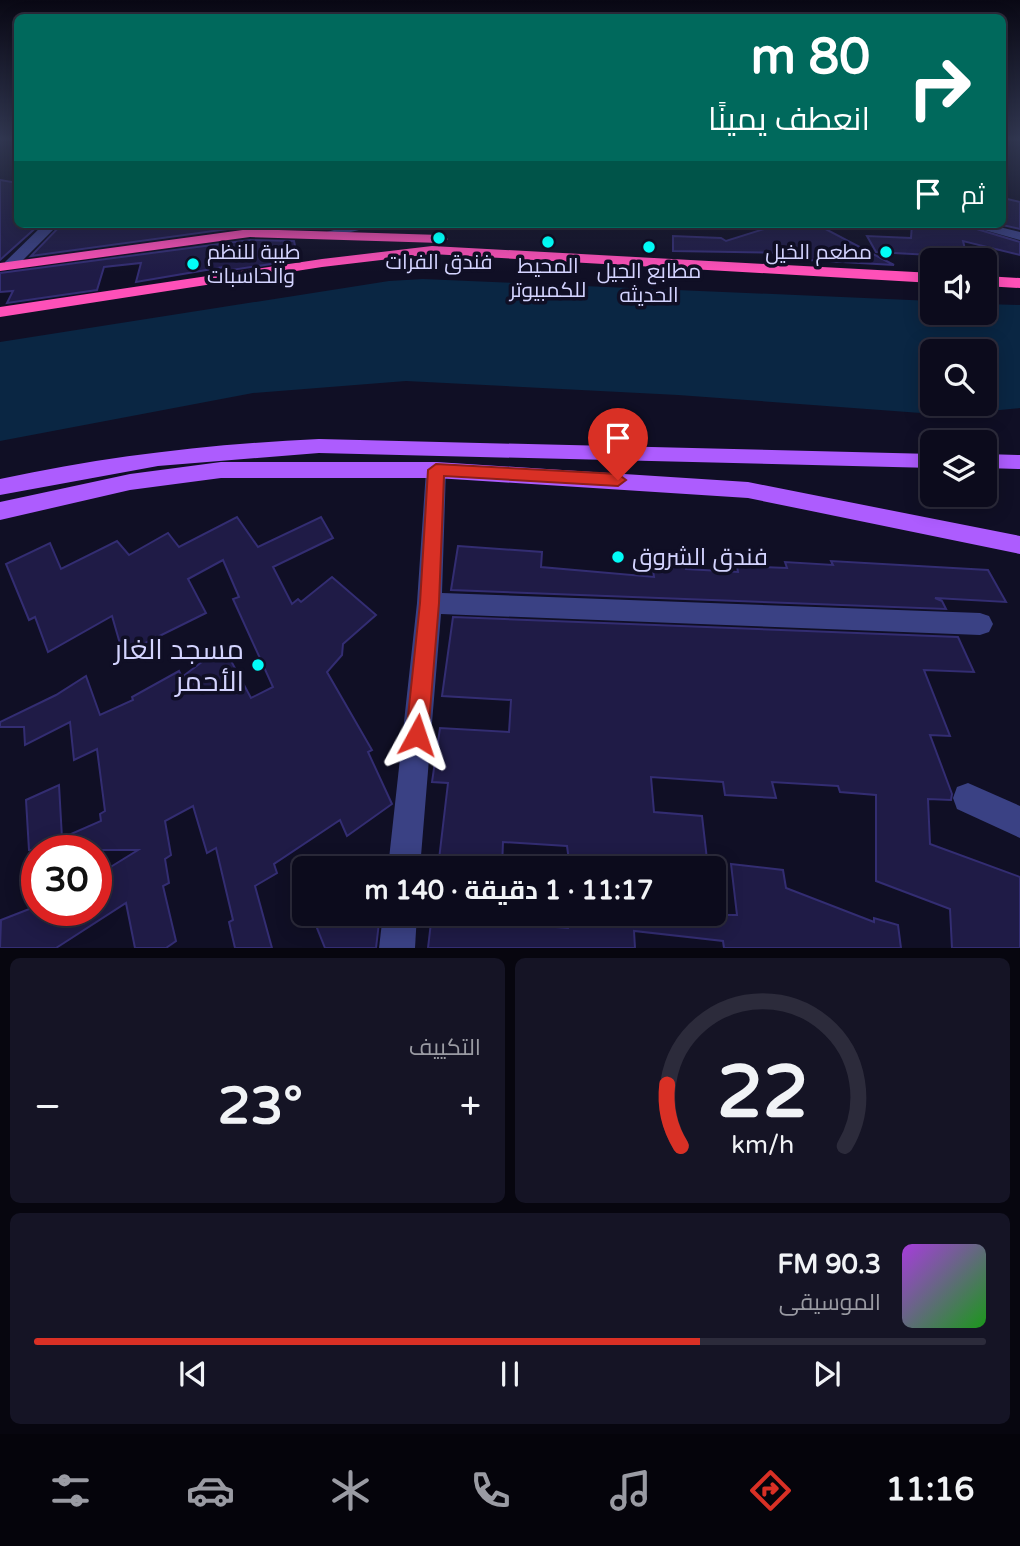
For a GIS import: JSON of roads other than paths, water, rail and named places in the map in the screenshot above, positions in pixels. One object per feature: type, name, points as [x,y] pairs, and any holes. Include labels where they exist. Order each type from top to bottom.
[{"type":"highway","points":[[5,266],[250,233],[330,233],[920,263]]},
{"type":"highway","points":[[322,263],[330,233]]},
{"type":"highway","points":[[0,312],[322,263],[432,250],[920,277]]},
{"type":"highway","points":[[997,267],[1020,268]]},
{"type":"highway","points":[[997,282],[1020,283]]},
{"type":"main road","points":[[0,487],[61,472],[143,459],[229,449],[306,446],[920,461]]},
{"type":"main road","points":[[997,461],[1020,462]]},
{"type":"main road","points":[[0,511],[130,482],[221,470],[436,470],[748,490],[1020,545]]},
{"type":"street","points":[[5,266],[48,228]]},
{"type":"street","points":[[330,233],[356,228]]},
{"type":"street","points":[[987,228],[1020,236]]},
{"type":"street","points":[[405,856],[429,603],[436,470]]},
{"type":"street","points":[[429,603],[980,624]]},
{"type":"street","points":[[968,798],[1020,822]]},
{"type":"street","points":[[397,947],[399,926]]},
{"type":"water","points":[[423,279],[920,300],[920,325],[997,325],[997,304],[1020,305],[1020,408],[997,410],[997,339],[920,339],[920,413],[678,395],[406,381],[253,393],[0,441],[0,342],[389,281]]},
{"type":"place","name":"فندق الفرات","points":[[439,238]]},
{"type":"place","name":"المحيط للكمبيوتر","points":[[548,242]]},
{"type":"place","name":"مطابع الجيل الحديثه","points":[[649,247]]},
{"type":"place","name":"مطعم الخيل","points":[[886,252]]},
{"type":"place","name":"طيبة للنظم والحاسبات","points":[[193,264]]},
{"type":"place","name":"فندق الشروق","points":[[618,557]]},
{"type":"place","name":"مسجد الغار الأحمر","points":[[258,665]]}]
